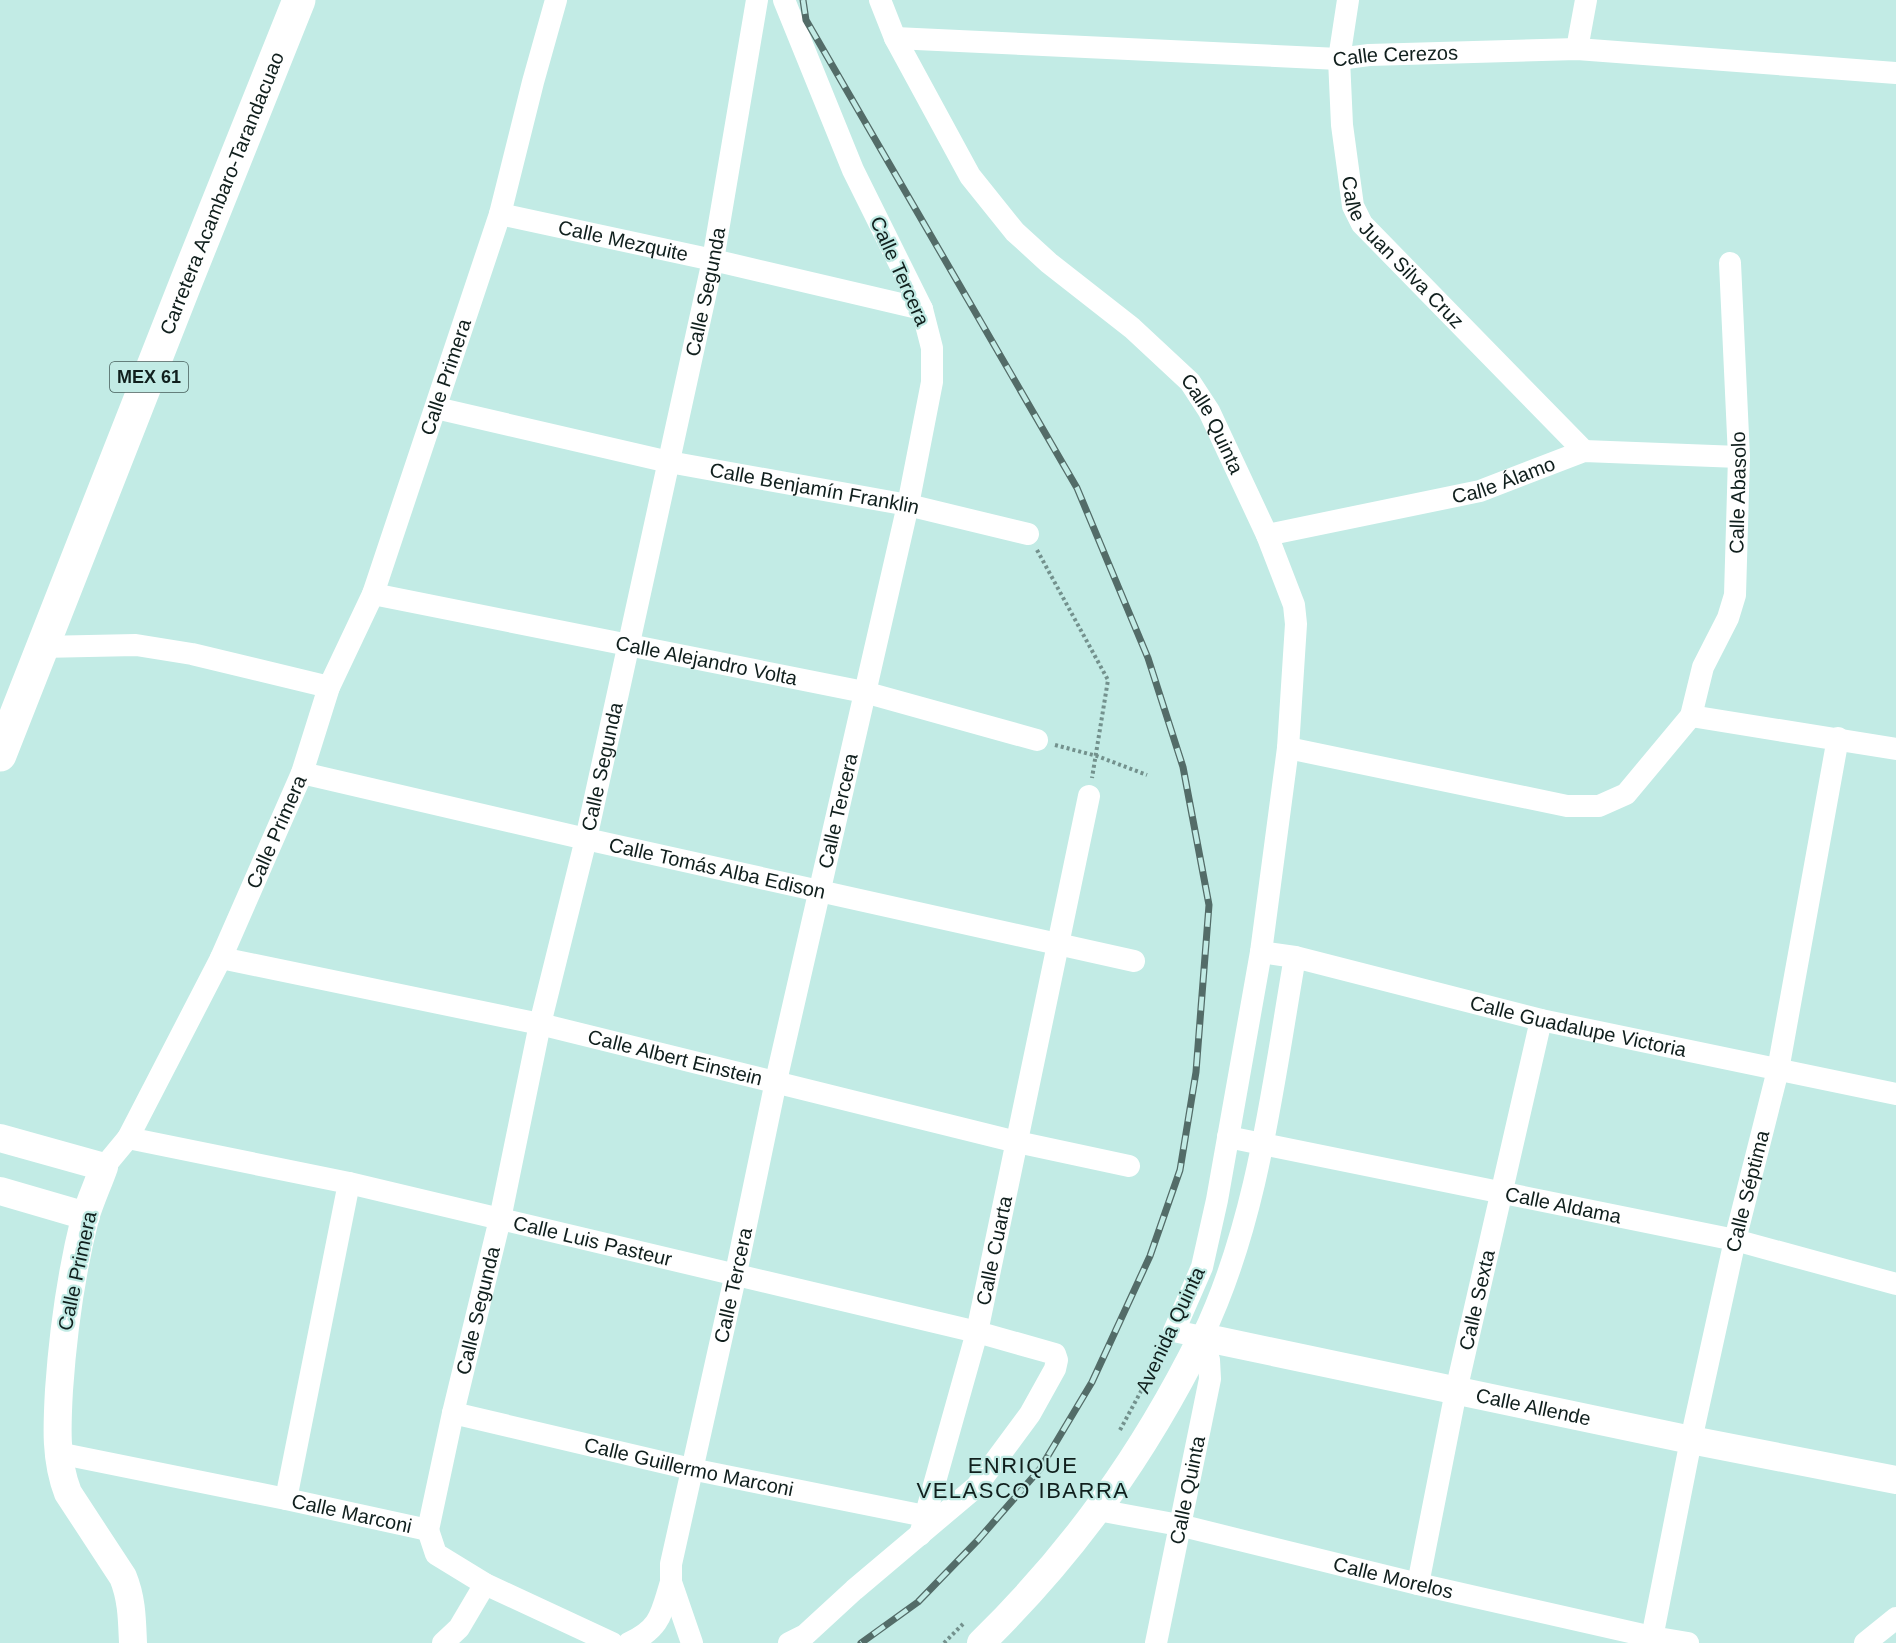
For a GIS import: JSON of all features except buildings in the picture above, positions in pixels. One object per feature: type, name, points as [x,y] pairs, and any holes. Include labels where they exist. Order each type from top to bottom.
[{"type":"main road","name":"Carretera Acambaro-Tarandacuao","points":[[0,755],[299,0]]},
{"type":"street","name":"Calle Primera","points":[[133,1643],[131,1604],[123,1576],[68,1493],[62,1478],[58,1453],[62,1341],[86,1216],[105,1167],[128,1138],[221,958],[302,772],[329,687],[373,594],[500,214],[532,82],[556,0]]},
{"type":"street","name":"Calle Segunda","points":[[428,1530],[453,1413],[500,1220],[540,1024],[586,839],[713,260],[757,0]]},
{"type":"street","name":"Calle Tercera","points":[[692,1643],[671,1582],[671,1564],[776,1081],[908,505],[932,382],[932,348],[922,309],[853,170],[784,0]]},
{"type":"street","name":"Calle Quinta","points":[[880,0],[896,38],[970,176],[1015,232],[1049,263],[1132,328],[1190,382],[1209,411],[1267,535],[1294,605],[1296,624],[1288,748],[1261,952]]},
{"type":"street","name":"Calle Juan Silva Cruz","points":[[1347,0],[1339,59],[1342,125],[1353,206],[1362,224],[1584,451]]},
{"type":"street","points":[[1577,50],[1586,0]]},
{"type":"street","name":"Calle Cerezos","points":[[896,38],[1339,59],[1369,55],[1577,50],[1896,74]]},
{"type":"street","name":"Calle Mezquite","points":[[500,214],[713,260],[922,309]]},
{"type":"street","name":"Calle Abasolo","points":[[1288,748],[1567,806],[1599,806],[1626,794],[1691,716],[1703,667],[1728,618],[1735,595],[1739,457],[1730,263]]},
{"type":"street","name":"Calle Benjamín Franklin","points":[[436,408],[669,462],[908,505],[1028,534]]},
{"type":"street","name":"Calle Álamo","points":[[1267,535],[1480,491],[1584,451],[1739,457]]},
{"type":"street","name":"Calle Alejandro Volta","points":[[373,594],[864,692],[1037,740]]},
{"type":"street","points":[[41,647],[136,645],[192,654],[329,687]]},
{"type":"street","points":[[1691,716],[1896,748]]},
{"type":"street","name":"Calle Séptima","points":[[1651,1640],[1691,1440],[1735,1240],[1778,1070],[1838,738]]},
{"type":"street","name":"Calle Tomás Alba Edison","points":[[302,772],[819,892],[1134,961]]},
{"type":"street","name":"Calle Cuarta","points":[[923,1526],[977,1332],[1089,796]]},
{"type":"street","name":"Calle Guadalupe Victoria","points":[[1261,952],[1295,957],[1541,1020],[1896,1094]]},
{"type":"street","name":"Avenida Quinta","points":[[1174,1331],[1202,1267],[1217,1200],[1261,952]]},
{"type":"street","name":"Avenida Quinta","points":[[974,1632],[1023,1602],[1098,1510],[1161,1414],[1216,1308],[1238,1244],[1262,1145],[1295,957]]},
{"type":"street","name":"Calle Albert Einstein","points":[[221,958],[540,1024],[1017,1142],[1129,1166]]},
{"type":"street","name":"Calle Sexta","points":[[1418,1584],[1456,1391],[1541,1020]]},
{"type":"street","name":"Calle Aldama","points":[[1228,1137],[1735,1240],[1896,1284]]},
{"type":"street","points":[[0,1138],[105,1167]]},
{"type":"street","name":"Calle Luis Pasteur","points":[[128,1138],[349,1183],[500,1220],[736,1273],[977,1332],[1055,1354],[1057,1360],[1055,1369],[1030,1414],[976,1487],[923,1526]]},
{"type":"street","points":[[286,1499],[349,1183]]},
{"type":"street","points":[[0,1191],[86,1216]]},
{"type":"street","name":"Calle Allende","points":[[1174,1331],[1691,1440],[1896,1480]]},
{"type":"street","name":"Calle Quinta","points":[[1156,1643],[1210,1379],[1209,1360],[1202,1337]]},
{"type":"street","name":"Calle Guillermo Marconi","points":[[453,1413],[923,1526]]},
{"type":"street","name":"Calle Marconi","points":[[58,1453],[428,1530],[436,1554],[485,1584],[612,1643]]},
{"type":"street","name":"Calle Morelos","points":[[1098,1510],[1179,1526],[1651,1640],[1688,1643]]},
{"type":"street","points":[[789,1643],[805,1635],[923,1526]]},
{"type":"street","points":[[629,1643],[644,1636],[658,1622],[671,1582]]},
{"type":"street","points":[[443,1643],[459,1628],[485,1584]]},
{"type":"street","points":[[1865,1643],[1896,1618]]},
{"type":"street","points":[[1892,1643],[1896,1627]]},
{"type":"path","points":[[1028,534],[1108,680],[1089,796]]},
{"type":"path","points":[[1037,740],[1097,756],[1147,775]]},
{"type":"path","name":"Avenida Quinta","points":[[1117,1436],[1174,1331]]},
{"type":"path","points":[[944,1643],[974,1632]]},
{"type":"railway","points":[[803,0],[806,20],[1077,488],[1148,658],[1183,767],[1209,905],[1196,1072],[1180,1170],[1150,1256],[1092,1382],[1040,1469],[978,1540],[918,1602],[861,1643]]},
{"type":"district","name":"ENRIQUE VELASCO IBARRA","points":[[1023,1478]]}]
